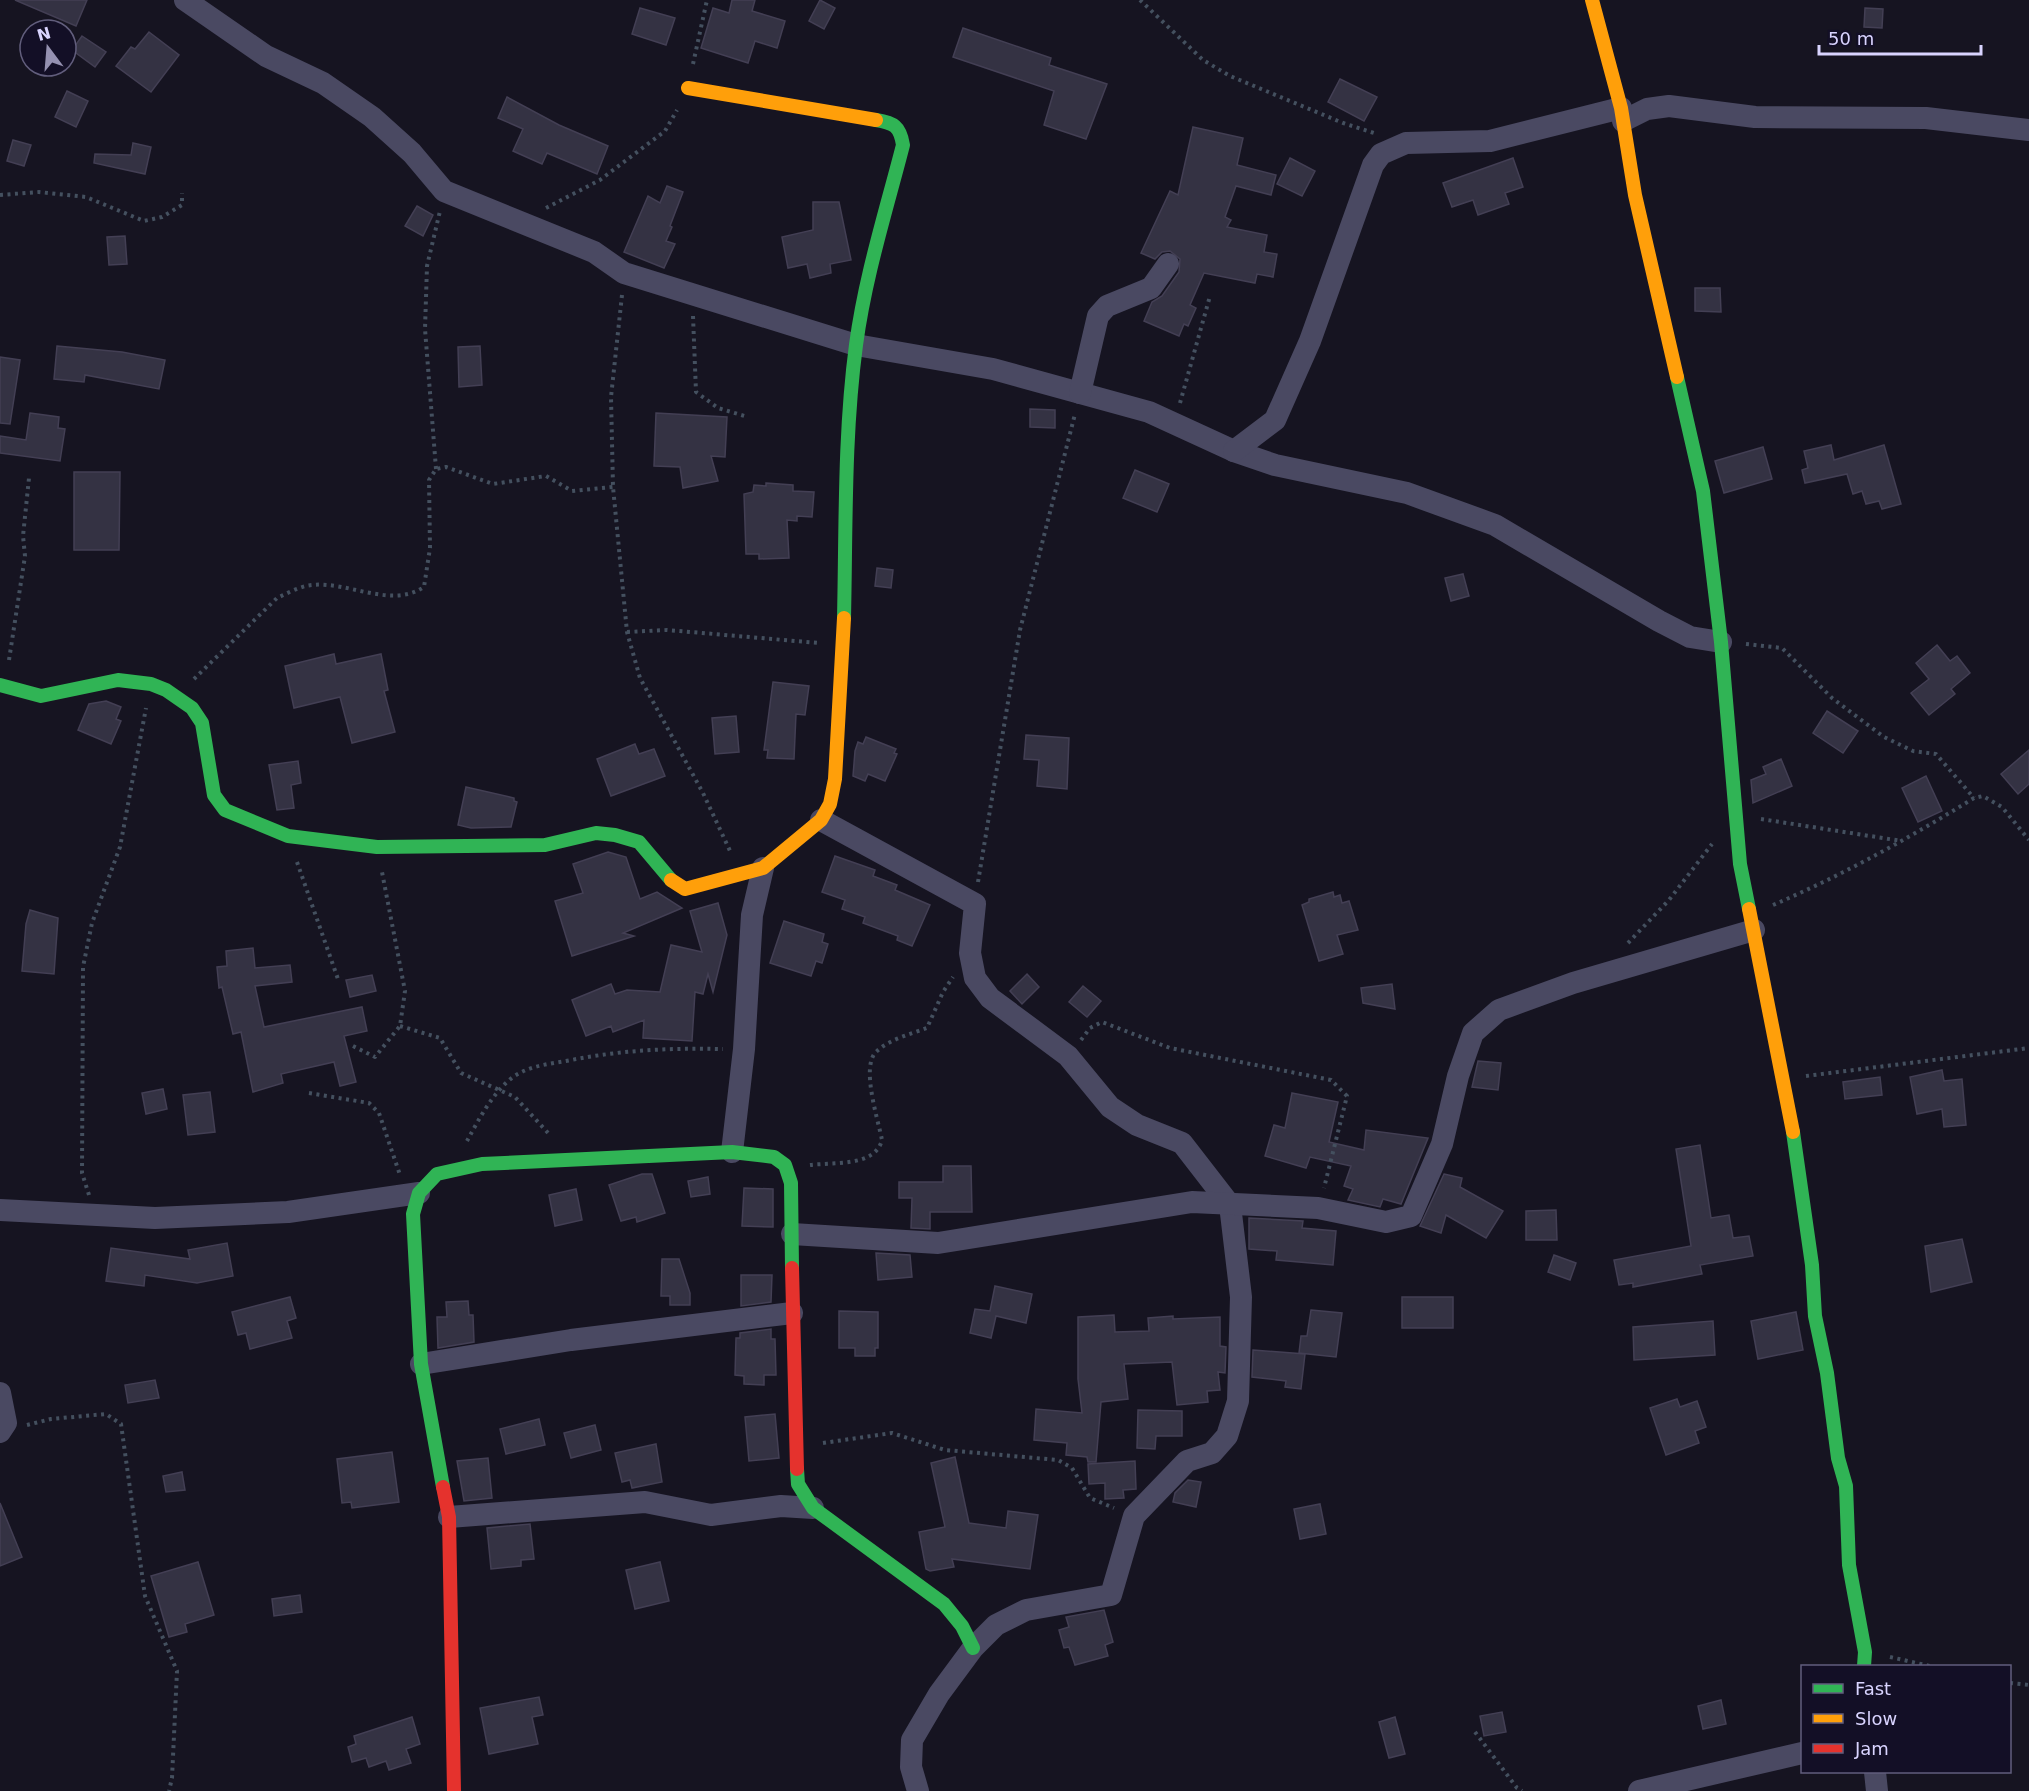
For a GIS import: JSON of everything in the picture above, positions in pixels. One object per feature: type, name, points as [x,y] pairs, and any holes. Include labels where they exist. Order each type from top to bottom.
[{"type":"street","points":[[185,0],[266,56],[323,83],[372,117],[412,153],[444,190],[594,252],[624,273],[856,345],[993,369],[1149,412],[1234,451],[1275,465],[1407,493],[1495,525],[1690,637],[1721,642]]},
{"type":"street","points":[[1592,0],[1622,115],[1635,195],[1703,491],[1721,642],[1740,864],[1785,1079],[1811,1255],[1815,1316],[1827,1373],[1838,1458],[1846,1486],[1849,1564],[1865,1652],[1864,1665]]},
{"type":"street","points":[[5,686],[41,696],[118,680],[151,684],[166,690],[192,708],[202,723],[214,795],[225,810],[288,836],[377,847],[545,844],[596,833],[606,834],[639,842],[668,878],[685,889],[741,876],[763,868],[821,820],[830,804],[835,778],[843,645],[849,432],[856,345],[870,270],[903,145],[901,131],[892,123],[688,88]]},
{"type":"street","points":[[1234,451],[1275,420],[1310,341],[1373,165],[1381,154],[1406,143],[1490,141],[1670,106],[1755,117],[1926,118],[2029,130]]},
{"type":"street","points":[[1080,393],[1098,316],[1107,306],[1151,288],[1168,264]]},
{"type":"street","points":[[821,820],[975,903],[970,953],[975,978],[990,998],[1068,1056],[1110,1107],[1137,1125],[1182,1143],[1230,1205],[1241,1297],[1238,1401],[1227,1436],[1212,1453],[1187,1461],[1134,1515],[1111,1595],[1026,1610],[996,1624],[973,1648],[939,1694],[912,1740],[911,1767],[918,1791]]},
{"type":"street","points":[[732,1152],[744,1050],[752,915],[763,868]]},
{"type":"street","points":[[792,1234],[938,1243],[1192,1202],[1317,1208],[1386,1222],[1411,1216],[1442,1144],[1458,1076],[1473,1033],[1498,1010],[1752,922]]},
{"type":"street","points":[[0,1210],[94,1213],[155,1218],[288,1212],[412,1193],[437,1174],[482,1164],[732,1152],[774,1158],[785,1165],[791,1182],[792,1313],[798,1484],[813,1508],[944,1604],[963,1626],[973,1648]]},
{"type":"street","points":[[412,1193],[421,1364],[449,1517],[454,1791]]},
{"type":"street","points":[[421,1364],[571,1340],[792,1313]]},
{"type":"street","points":[[0,1393],[6,1424],[0,1432]]},
{"type":"street","points":[[449,1517],[645,1502],[711,1515],[781,1506],[813,1508]]},
{"type":"street","points":[[1639,1791],[1801,1754]]},
{"type":"street","points":[[1875,1773],[1876,1791]]},
{"type":"path","points":[[518,222],[600,180],[665,131],[688,88],[706,0]]},
{"type":"path","points":[[1140,0],[1203,60],[1230,76],[1343,123],[1406,143]]},
{"type":"path","points":[[166,690],[196,678],[277,598],[291,591],[314,585],[392,595],[415,593],[424,587],[430,548],[429,480],[436,469],[425,328],[427,266],[444,190]]},
{"type":"path","points":[[0,195],[39,192],[86,197],[144,220],[162,217],[182,205],[182,193]]},
{"type":"path","points":[[624,273],[611,397],[613,486],[627,632],[640,678],[703,793],[741,876]]},
{"type":"path","points":[[692,294],[696,392],[718,408],[748,417]]},
{"type":"path","points":[[1176,424],[1181,396],[1210,296]]},
{"type":"path","points":[[975,903],[1020,630],[1080,393]]},
{"type":"path","points":[[436,469],[446,467],[493,484],[546,476],[572,491],[613,486]]},
{"type":"path","points":[[5,686],[8,654],[25,556],[23,536],[29,478]]},
{"type":"path","points":[[627,632],[667,630],[843,645]]},
{"type":"path","points":[[1721,642],[1782,648],[1832,698],[1884,737],[1913,751],[1936,754],[1974,798]]},
{"type":"path","points":[[94,1213],[82,1173],[83,967],[92,923],[120,847],[151,684]]},
{"type":"path","points":[[1752,922],[1902,841],[1974,798],[1983,796],[2002,807],[2029,840]]},
{"type":"path","points":[[1620,951],[1669,900],[1735,813],[1902,841]]},
{"type":"path","points":[[288,836],[339,982]]},
{"type":"path","points":[[352,1046],[375,1057],[400,1026],[405,991],[377,847]]},
{"type":"path","points":[[785,1165],[869,1159],[879,1150],[882,1140],[868,1068],[874,1053],[886,1044],[927,1028],[943,992],[970,953]]},
{"type":"path","points":[[1068,1056],[1090,1028],[1102,1022],[1170,1048],[1331,1080],[1347,1096],[1317,1208]]},
{"type":"path","points":[[400,1026],[440,1038],[461,1073],[515,1097],[548,1132],[566,1160]]},
{"type":"path","points":[[451,1170],[475,1126],[500,1090],[514,1077],[535,1066],[608,1053],[657,1048],[744,1050]]},
{"type":"path","points":[[1785,1079],[2029,1048]]},
{"type":"path","points":[[309,1093],[369,1103],[379,1113],[412,1193]]},
{"type":"path","points":[[0,1432],[51,1419],[106,1414],[121,1424],[145,1596],[177,1671],[172,1778],[169,1791]]},
{"type":"path","points":[[796,1447],[892,1433],[945,1449],[1058,1460],[1072,1468],[1090,1498],[1134,1515]]},
{"type":"path","points":[[1865,1652],[1925,1665]]},
{"type":"path","points":[[2011,1683],[2029,1685]]},
{"type":"path","points":[[1475,1732],[1517,1788],[1522,1791]]},
{"type":"building","points":[[15,0],[87,0],[78,21],[78,18],[57,18]]},
{"type":"building","points":[[732,0],[755,0],[752,11],[785,21],[777,48],[755,41],[748,63],[701,48],[713,8],[729,13]]},
{"type":"building","points":[[820,0],[835,8],[824,29],[809,21]]},
{"type":"building","points":[[640,8],[675,18],[666,45],[632,34]]},
{"type":"building","points":[[1865,8],[1883,9],[1882,28],[1864,27]]},
{"type":"building","points":[[963,28],[1051,58],[1049,65],[1107,84],[1086,139],[1044,125],[1054,91],[953,57]]},
{"type":"building","points":[[149,32],[179,55],[151,92],[116,66],[131,47],[135,49]]},
{"type":"building","points":[[82,36],[106,52],[95,67],[78,54],[78,42]]},
{"type":"building","points":[[1340,79],[1377,97],[1364,121],[1328,102]]},
{"type":"building","points":[[67,91],[88,101],[76,127],[55,117]]},
{"type":"building","points":[[507,97],[559,125],[608,146],[597,174],[547,153],[542,164],[513,151],[523,129],[498,118]]},
{"type":"building","points":[[1193,127],[1243,138],[1237,165],[1276,175],[1271,195],[1236,186],[1225,217],[1231,220],[1227,227],[1267,235],[1264,252],[1277,254],[1273,277],[1257,274],[1255,283],[1204,273],[1190,305],[1196,308],[1188,326],[1184,324],[1179,336],[1144,321],[1152,302],[1162,296],[1179,272],[1180,259],[1170,251],[1162,252],[1155,259],[1141,253],[1170,191],[1178,195]]},
{"type":"building","points":[[13,140],[31,145],[24,166],[7,161]]},
{"type":"building","points":[[133,143],[151,147],[145,174],[94,163],[95,154],[131,155]]},
{"type":"building","points":[[1290,158],[1315,171],[1302,196],[1277,184]]},
{"type":"building","points":[[1513,158],[1523,187],[1505,193],[1509,204],[1478,215],[1473,200],[1452,207],[1443,183]]},
{"type":"building","points":[[667,186],[683,192],[666,241],[675,244],[664,268],[624,252],[648,196],[660,203]]},
{"type":"building","points":[[813,202],[839,202],[851,260],[830,264],[831,273],[810,278],[807,264],[788,268],[782,237],[813,230]]},
{"type":"building","points":[[417,206],[433,215],[423,236],[405,226]]},
{"type":"building","points":[[125,236],[127,264],[109,265],[107,237]]},
{"type":"building","points":[[1695,288],[1720,288],[1721,312],[1695,311]]},
{"type":"building","points":[[57,346],[122,352],[165,360],[159,389],[85,375],[84,382],[54,379]]},
{"type":"building","points":[[480,346],[482,385],[459,387],[458,347]]},
{"type":"building","points":[[0,357],[20,360],[10,424],[0,423]]},
{"type":"building","points":[[1030,409],[1055,410],[1055,428],[1030,427]]},
{"type":"building","points":[[30,413],[59,417],[58,428],[65,429],[60,461],[0,453],[0,436],[26,440]]},
{"type":"building","points":[[656,413],[727,417],[725,457],[711,456],[718,481],[683,488],[680,467],[654,466]]},
{"type":"building","points":[[1831,445],[1834,460],[1884,445],[1901,504],[1882,509],[1879,501],[1866,504],[1862,491],[1853,494],[1847,474],[1805,483],[1802,470],[1808,468],[1804,451]]},
{"type":"building","points":[[1763,447],[1772,479],[1724,493],[1715,461]]},
{"type":"building","points":[[1135,470],[1169,484],[1157,512],[1123,498]]},
{"type":"building","points":[[74,472],[120,472],[119,550],[74,550]]},
{"type":"building","points":[[766,483],[793,485],[793,491],[814,492],[812,517],[797,516],[797,521],[787,520],[789,558],[759,559],[759,554],[746,554],[744,494],[753,492],[754,485],[766,486]]},
{"type":"building","points":[[877,568],[893,570],[891,588],[875,586]]},
{"type":"building","points":[[1463,574],[1469,596],[1451,601],[1445,578]]},
{"type":"building","points":[[1937,645],[1950,661],[1957,656],[1970,673],[1951,689],[1955,694],[1929,715],[1911,693],[1929,679],[1916,663]]},
{"type":"building","points":[[334,654],[336,664],[381,654],[388,690],[384,691],[395,732],[352,743],[340,697],[294,708],[285,666]]},
{"type":"building","points":[[773,682],[809,686],[805,715],[796,714],[794,759],[767,758],[768,750],[764,750]]},
{"type":"building","points":[[106,701],[121,707],[116,719],[121,721],[111,744],[78,730],[89,704]]},
{"type":"building","points":[[1827,711],[1858,731],[1843,753],[1813,733]]},
{"type":"building","points":[[736,716],[739,752],[715,754],[712,718]]},
{"type":"building","points":[[1026,735],[1069,738],[1067,789],[1037,786],[1039,760],[1024,759]]},
{"type":"building","points":[[866,737],[896,749],[894,753],[897,754],[885,781],[868,774],[865,781],[853,776],[858,742],[863,744]]},
{"type":"building","points":[[635,744],[639,754],[654,749],[665,776],[611,796],[597,759]]},
{"type":"building","points":[[2029,750],[2029,784],[2018,794],[2001,774]]},
{"type":"building","points":[[1781,759],[1792,786],[1753,803],[1751,780],[1766,774],[1763,767]]},
{"type":"building","points":[[298,761],[301,783],[291,785],[294,808],[277,810],[269,765]]},
{"type":"building","points":[[1926,776],[1942,811],[1918,822],[1902,788]]},
{"type":"building","points":[[466,787],[514,798],[517,802],[511,827],[471,828],[458,825]]},
{"type":"building","points":[[608,852],[626,857],[640,899],[657,892],[682,908],[623,933],[634,936],[572,956],[555,901],[583,893],[573,864]]},
{"type":"building","points":[[835,856],[875,870],[873,876],[897,885],[895,890],[930,905],[912,946],[897,940],[898,936],[863,923],[865,917],[842,909],[845,900],[822,892]]},
{"type":"building","points":[[1333,892],[1334,897],[1340,895],[1342,903],[1349,901],[1358,930],[1337,935],[1343,954],[1319,961],[1302,905],[1309,902],[1309,899]]},
{"type":"building","points":[[718,903],[727,935],[713,992],[708,974],[703,994],[695,992],[692,1041],[643,1038],[644,1020],[613,1032],[611,1026],[586,1036],[572,1000],[611,984],[615,994],[627,990],[660,992],[671,945],[702,952],[690,911]]},
{"type":"building","points":[[30,910],[58,918],[54,974],[22,971],[26,924]]},
{"type":"building","points":[[784,921],[824,934],[822,942],[828,944],[822,963],[816,961],[811,976],[770,963]]},
{"type":"building","points":[[253,948],[255,968],[290,965],[292,982],[255,986],[264,1027],[362,1007],[367,1031],[344,1036],[356,1082],[340,1086],[334,1062],[281,1074],[283,1083],[253,1092],[241,1032],[233,1034],[222,987],[219,988],[217,967],[227,966],[226,951]]},
{"type":"building","points":[[1027,974],[1039,987],[1022,1004],[1010,991]]},
{"type":"building","points":[[372,975],[376,991],[350,997],[346,980]]},
{"type":"building","points":[[1392,984],[1395,1009],[1363,1003],[1361,988]]},
{"type":"building","points":[[1083,986],[1101,1001],[1087,1017],[1069,1002]]},
{"type":"building","points":[[1478,1061],[1501,1063],[1498,1090],[1472,1087]]},
{"type":"building","points":[[1942,1070],[1944,1081],[1962,1079],[1966,1125],[1944,1127],[1942,1109],[1917,1114],[1910,1077]]},
{"type":"building","points":[[1880,1077],[1882,1095],[1845,1099],[1843,1082]]},
{"type":"building","points":[[163,1089],[167,1109],[146,1114],[142,1093]]},
{"type":"building","points":[[210,1092],[215,1132],[188,1135],[183,1095]]},
{"type":"building","points":[[1292,1093],[1338,1102],[1329,1142],[1364,1150],[1366,1130],[1428,1138],[1401,1204],[1383,1199],[1380,1207],[1348,1200],[1353,1189],[1344,1186],[1351,1166],[1310,1157],[1306,1168],[1265,1156],[1274,1125],[1285,1128]]},
{"type":"building","points":[[1700,1145],[1711,1218],[1729,1215],[1733,1238],[1749,1236],[1753,1256],[1700,1265],[1702,1274],[1633,1287],[1633,1283],[1619,1285],[1614,1260],[1691,1246],[1676,1149]]},
{"type":"building","points":[[943,1166],[971,1166],[972,1212],[930,1212],[930,1229],[911,1228],[912,1198],[899,1198],[899,1182],[943,1182]]},
{"type":"building","points":[[642,1174],[652,1174],[665,1213],[637,1222],[636,1217],[621,1221],[609,1185]]},
{"type":"building","points":[[1444,1174],[1462,1178],[1460,1187],[1503,1211],[1486,1238],[1446,1215],[1441,1233],[1420,1226]]},
{"type":"building","points":[[708,1177],[710,1194],[691,1197],[688,1181]]},
{"type":"building","points":[[744,1188],[773,1189],[773,1227],[742,1226]]},
{"type":"building","points":[[576,1189],[582,1220],[555,1226],[549,1195]]},
{"type":"building","points":[[1556,1210],[1557,1240],[1526,1240],[1526,1211]]},
{"type":"building","points":[[1249,1218],[1303,1221],[1302,1228],[1336,1231],[1333,1265],[1276,1260],[1277,1251],[1249,1249]]},
{"type":"building","points":[[1962,1239],[1972,1282],[1931,1292],[1925,1246]]},
{"type":"building","points":[[227,1243],[233,1276],[197,1283],[145,1275],[144,1286],[106,1281],[111,1248],[190,1259],[188,1250]]},
{"type":"building","points":[[876,1253],[910,1255],[912,1277],[878,1280]]},
{"type":"building","points":[[1554,1255],[1576,1263],[1570,1280],[1548,1272]]},
{"type":"building","points":[[662,1259],[679,1259],[690,1293],[690,1305],[670,1305],[670,1296],[661,1296]]},
{"type":"building","points":[[741,1275],[772,1275],[771,1302],[741,1306]]},
{"type":"building","points":[[995,1286],[1032,1294],[1026,1323],[996,1316],[991,1338],[970,1333],[975,1309],[990,1311]]},
{"type":"building","points":[[290,1297],[296,1318],[287,1321],[292,1338],[250,1349],[246,1333],[238,1335],[232,1312]]},
{"type":"building","points":[[1402,1297],[1453,1297],[1453,1328],[1402,1328]]},
{"type":"building","points":[[468,1301],[469,1315],[473,1315],[474,1342],[438,1348],[437,1317],[447,1317],[446,1302]]},
{"type":"building","points":[[1311,1310],[1342,1313],[1336,1357],[1299,1353],[1301,1336],[1307,1336]]},
{"type":"building","points":[[839,1311],[878,1312],[878,1348],[875,1348],[875,1356],[855,1356],[855,1348],[839,1348]]},
{"type":"building","points":[[1796,1312],[1803,1350],[1758,1359],[1751,1321]]},
{"type":"building","points":[[1114,1315],[1115,1332],[1149,1331],[1148,1318],[1220,1317],[1220,1346],[1226,1347],[1225,1373],[1218,1372],[1220,1390],[1207,1391],[1208,1402],[1177,1405],[1172,1362],[1124,1364],[1128,1399],[1101,1402],[1096,1462],[1088,1462],[1087,1457],[1066,1455],[1067,1443],[1034,1440],[1036,1409],[1082,1413],[1078,1379],[1078,1317]]},
{"type":"building","points":[[1713,1321],[1715,1355],[1634,1360],[1633,1327]]},
{"type":"building","points":[[771,1329],[771,1339],[775,1339],[776,1375],[764,1375],[764,1385],[744,1384],[744,1376],[735,1375],[736,1338],[740,1338],[740,1333]]},
{"type":"building","points":[[1253,1350],[1305,1354],[1301,1389],[1285,1387],[1286,1381],[1252,1377]]},
{"type":"building","points":[[155,1380],[159,1398],[128,1403],[125,1385]]},
{"type":"building","points":[[1677,1399],[1680,1407],[1697,1401],[1706,1427],[1695,1431],[1699,1443],[1666,1455],[1650,1408]]},
{"type":"building","points":[[1138,1410],[1182,1411],[1182,1436],[1156,1436],[1155,1449],[1137,1448]]},
{"type":"building","points":[[775,1414],[779,1458],[749,1461],[745,1417]]},
{"type":"building","points":[[539,1419],[545,1445],[506,1454],[500,1429]]},
{"type":"building","points":[[595,1425],[601,1450],[571,1458],[564,1433]]},
{"type":"building","points":[[656,1444],[662,1482],[632,1488],[630,1480],[622,1482],[615,1453]]},
{"type":"building","points":[[392,1452],[399,1502],[352,1508],[351,1502],[342,1503],[337,1459]]},
{"type":"building","points":[[955,1457],[969,1523],[1006,1528],[1008,1511],[1038,1515],[1030,1569],[952,1559],[954,1567],[930,1571],[926,1569],[919,1532],[945,1527],[931,1463]]},
{"type":"building","points":[[488,1458],[492,1498],[464,1501],[457,1461]]},
{"type":"building","points":[[1135,1461],[1136,1489],[1123,1490],[1124,1498],[1105,1499],[1105,1483],[1089,1484],[1088,1464]]},
{"type":"building","points":[[182,1472],[185,1490],[166,1492],[163,1476]]},
{"type":"building","points":[[1188,1480],[1201,1482],[1196,1507],[1173,1502],[1175,1493]]},
{"type":"building","points":[[0,1503],[22,1557],[0,1566]]},
{"type":"building","points":[[1320,1504],[1326,1534],[1300,1539],[1294,1509]]},
{"type":"building","points":[[530,1524],[534,1559],[521,1560],[521,1566],[491,1569],[487,1528]]},
{"type":"building","points":[[198,1562],[214,1615],[185,1624],[187,1632],[169,1637],[151,1576]]},
{"type":"building","points":[[660,1562],[669,1601],[635,1609],[626,1570]]},
{"type":"building","points":[[300,1595],[302,1612],[274,1616],[272,1599]]},
{"type":"building","points":[[1104,1610],[1113,1642],[1105,1645],[1108,1656],[1075,1665],[1069,1647],[1064,1648],[1059,1630],[1069,1627],[1066,1617]]},
{"type":"building","points":[[539,1697],[543,1715],[532,1717],[538,1744],[489,1754],[480,1708]]},
{"type":"building","points":[[1721,1700],[1726,1724],[1703,1729],[1698,1706]]},
{"type":"building","points":[[1502,1712],[1506,1732],[1484,1736],[1480,1716]]},
{"type":"building","points":[[412,1717],[420,1744],[406,1749],[411,1763],[389,1770],[386,1761],[369,1767],[366,1758],[352,1762],[348,1747],[356,1744],[354,1736]]},
{"type":"building","points":[[1395,1717],[1405,1754],[1389,1758],[1379,1722]]},
{"type":"traffic: fast","points":[[844,618],[847,447],[856,345],[870,269],[903,145],[895,127],[887,122],[876,120]]},
{"type":"traffic: fast","points":[[1677,377],[1703,491],[1721,642],[1740,864],[1749,909]]},
{"type":"traffic: fast","points":[[0,685],[41,696],[118,680],[151,684],[166,690],[192,708],[202,723],[214,795],[225,810],[288,836],[377,847],[545,845],[596,833],[615,835],[639,842],[671,880]]},
{"type":"traffic: fast","points":[[1793,1132],[1812,1265],[1815,1316],[1827,1373],[1838,1458],[1846,1486],[1849,1565],[1865,1652],[1864,1665]]},
{"type":"traffic: fast","points":[[443,1487],[421,1364],[413,1214],[419,1193],[437,1174],[482,1164],[732,1152],[774,1157],[785,1165],[791,1183],[792,1268]]},
{"type":"traffic: fast","points":[[797,1469],[798,1484],[813,1508],[944,1604],[962,1626],[973,1648]]},
{"type":"traffic: slow","points":[[1592,0],[1621,108],[1635,195],[1677,377]]},
{"type":"traffic: slow","points":[[688,88],[876,120]]},
{"type":"traffic: slow","points":[[671,880],[685,889],[763,868],[821,820],[830,804],[835,779],[844,618]]},
{"type":"traffic: slow","points":[[1749,909],[1793,1132]]},
{"type":"traffic: jam","points":[[792,1268],[797,1469]]},
{"type":"traffic: jam","points":[[443,1487],[449,1517],[454,1791]]}]
